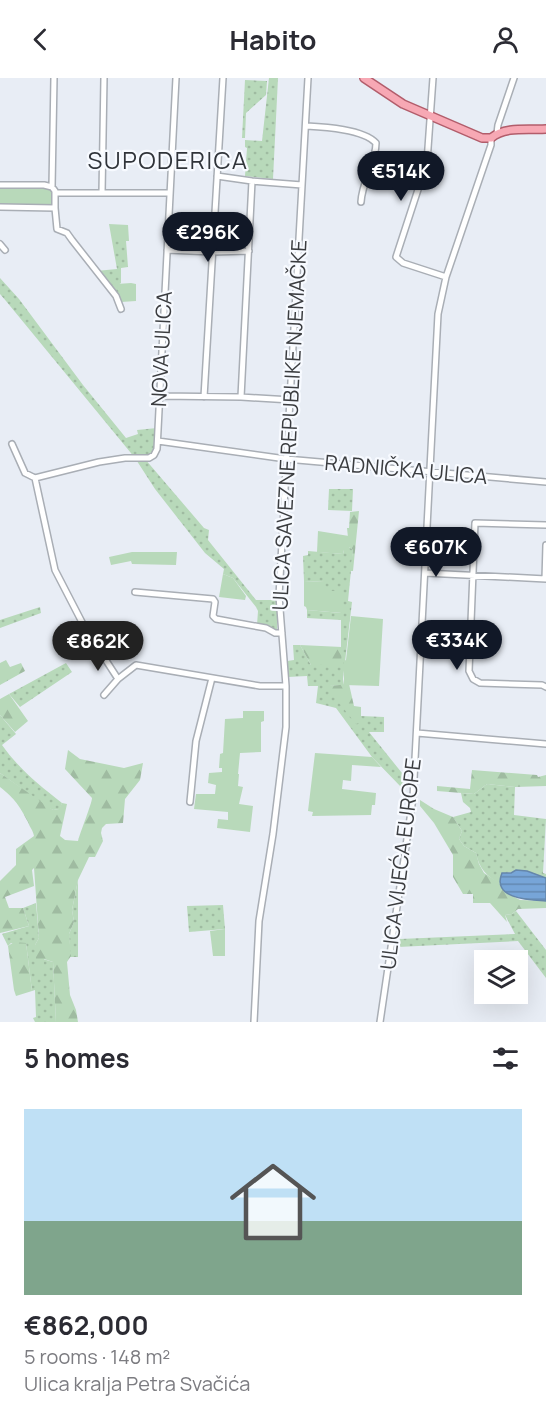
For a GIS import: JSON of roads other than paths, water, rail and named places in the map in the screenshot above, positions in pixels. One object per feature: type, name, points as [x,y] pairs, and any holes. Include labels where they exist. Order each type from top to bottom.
[{"type":"main road","points":[[364,78],[403,104],[482,138],[505,130],[546,129]]},
{"type":"street","points":[[54,78],[51,187],[56,193],[57,229],[67,233],[116,296],[121,309]]},
{"type":"street","points":[[102,193],[104,78]]},
{"type":"street","name":"NOVA ULICA","points":[[158,441],[176,78]]},
{"type":"street","points":[[204,397],[223,78]]},
{"type":"street","name":"ULICA SAVEZNE REPUBLIKE NJEMAČKE","points":[[254,1022],[259,921],[284,747],[286,686],[279,596],[308,78]]},
{"type":"street","points":[[433,78],[427,162],[396,256],[403,263],[446,277]]},
{"type":"street","name":"ULICA VIJEĆA EUROPE","points":[[380,1022],[412,815],[438,323],[446,277],[514,78]]},
{"type":"street","points":[[306,126],[338,129],[369,137],[376,142],[361,202]]},
{"type":"street","points":[[217,176],[302,185]]},
{"type":"street","points":[[241,397],[252,181]]},
{"type":"street","points":[[0,185],[51,187]]},
{"type":"street","points":[[56,193],[170,193]]},
{"type":"street","points":[[0,207],[55,208]]},
{"type":"street","points":[[0,244],[5,250]]},
{"type":"street","points":[[167,250],[249,251]]},
{"type":"street","points":[[160,396],[291,400]]},
{"type":"street","points":[[12,444],[27,475],[36,480],[125,458],[149,458],[154,455],[158,441]]},
{"type":"street","name":"RADNIČKA ULICA","points":[[158,441],[286,459],[546,482]]},
{"type":"street","points":[[36,480],[55,570],[85,628],[118,679]]},
{"type":"street","points":[[546,525],[476,523],[470,675],[480,683],[546,687]]},
{"type":"street","points":[[425,573],[545,579],[546,545]]},
{"type":"street","points":[[135,592],[213,599],[215,602],[213,616],[216,619],[282,633]]},
{"type":"street","points":[[104,695],[118,679],[136,665],[260,686],[286,686]]},
{"type":"street","points":[[190,802],[196,741],[212,678]]},
{"type":"street","points":[[417,733],[546,744]]},
{"type":"water","points":[[516,870],[527,871],[546,878],[546,901],[522,899],[507,893],[502,888],[500,882],[502,873],[511,873]]},
{"type":"district","name":"SUPODERICA","points":[[168,161]]}]
